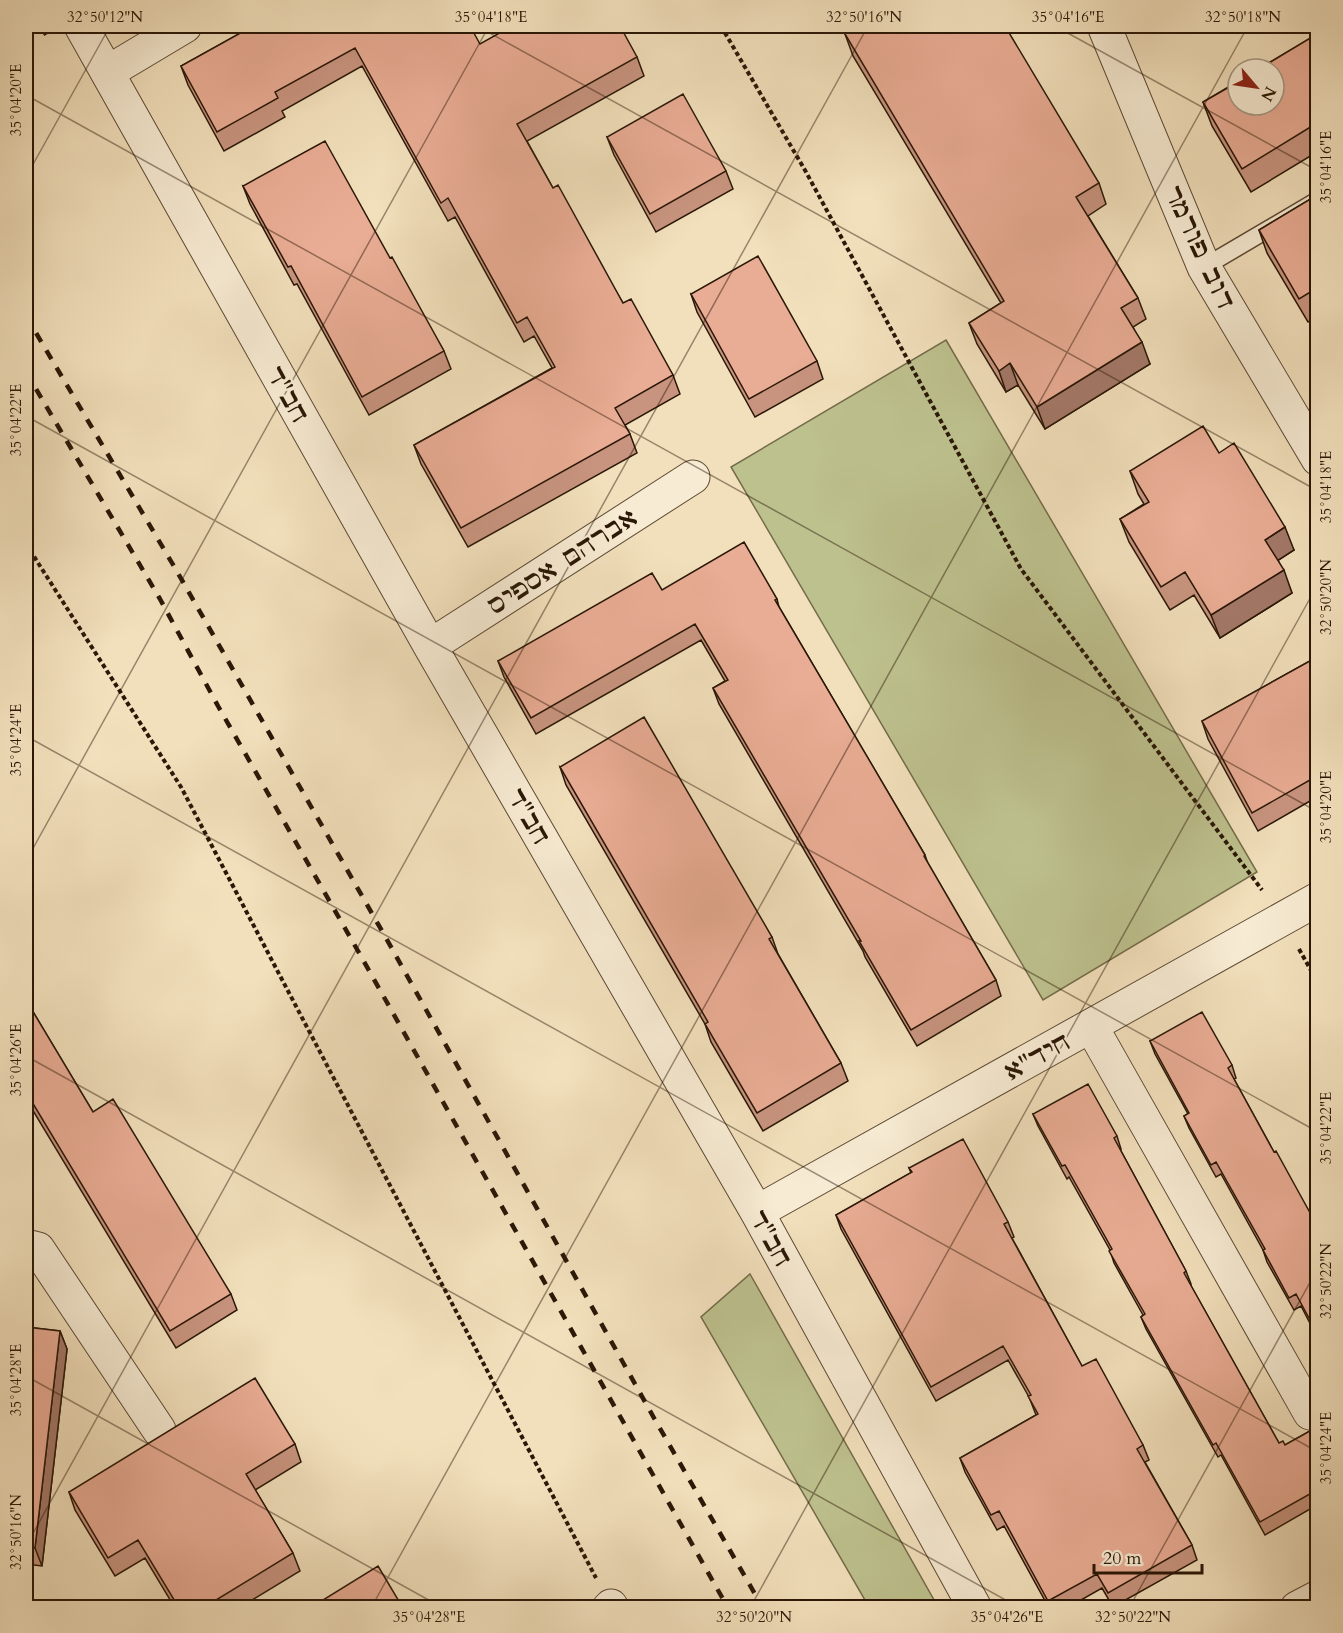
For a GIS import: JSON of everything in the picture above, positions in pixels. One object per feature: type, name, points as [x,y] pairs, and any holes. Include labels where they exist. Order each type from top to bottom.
[{"type":"street","name":"חב\"ד","points":[[81,26],[430,646],[757,1212],[975,1608]]},
{"type":"street","points":[[108,72],[185,26]]},
{"type":"street","name":"דוב פורמר","points":[[1104,26],[1204,267],[1317,459]]},
{"type":"street","name":"אברהם אספיס","points":[[430,646],[693,477]]},
{"type":"street","name":"חיד\"א","points":[[757,1212],[1317,899]]},
{"type":"street","points":[[1091,1026],[1310,1413]]},
{"type":"street","points":[[26,1246],[38,1249],[159,1430]]},
{"type":"street","points":[[1297,1608],[1317,1597]]},
{"type":"lane","points":[[1204,267],[1317,200]]},
{"type":"path","points":[[721,26],[806,172],[1021,568],[1283,918],[1317,983]]},
{"type":"path","points":[[26,544],[181,787],[610,1607]]},
{"type":"green space","points":[[946,340],[1257,872],[1043,1000],[731,467]]},
{"type":"green space","points":[[750,1274],[938,1607],[869,1607],[701,1317]]},
{"type":"building","points":[[253,26],[470,26],[480,44],[512,26],[620,26],[637,57],[517,124],[553,188],[558,185],[623,303],[631,299],[673,375],[615,408],[630,434],[461,528],[414,445],[555,367],[527,317],[517,323],[448,198],[441,203],[355,48],[275,92],[278,98],[217,132],[181,66]]},
{"type":"building","points":[[859,26],[1005,26],[1099,183],[1076,197],[1138,298],[1121,308],[1142,342],[1037,407],[1010,363],[999,371],[969,323],[1004,301],[845,34]]},
{"type":"building","points":[[1317,34],[1317,123],[1242,169],[1203,102],[1226,89],[1226,117],[1286,117],[1286,57],[1279,57]]},
{"type":"building","points":[[683,94],[726,171],[650,214],[607,137]]},
{"type":"building","points":[[325,141],[444,351],[362,397],[291,266],[288,267],[243,186]]},
{"type":"building","points":[[1317,195],[1317,288],[1299,299],[1259,230]]},
{"type":"building","points":[[758,256],[817,361],[749,399],[691,294]]},
{"type":"building","points":[[1203,426],[1219,453],[1234,443],[1285,527],[1265,540],[1284,570],[1211,615],[1185,572],[1161,587],[1120,519],[1149,502],[1130,471]]},
{"type":"building","points":[[744,542],[777,599],[775,600],[996,980],[911,1030],[713,688],[728,680],[695,624],[531,718],[498,661],[652,573],[662,590]]},
{"type":"building","points":[[1317,657],[1317,776],[1252,813],[1202,721]]},
{"type":"building","points":[[644,717],[772,937],[769,939],[841,1063],[757,1113],[705,1024],[708,1022],[560,767]]},
{"type":"building","points":[[26,1000],[93,1112],[113,1099],[231,1294],[170,1331],[26,1092]]},
{"type":"building","points":[[1202,1012],[1232,1065],[1228,1068],[1274,1152],[1276,1151],[1314,1220],[1317,1218],[1317,1333],[1296,1294],[1289,1298],[1263,1250],[1265,1249],[1216,1162],[1211,1165],[1184,1116],[1189,1113],[1150,1041]]},
{"type":"building","points":[[1088,1084],[1117,1136],[1114,1138],[1186,1271],[1184,1273],[1279,1443],[1283,1441],[1285,1445],[1317,1427],[1317,1490],[1260,1522],[1216,1443],[1213,1445],[1141,1317],[1145,1314],[1109,1251],[1112,1249],[1065,1165],[1062,1166],[1033,1114]]},
{"type":"building","points":[[963,1139],[1008,1222],[1004,1224],[1082,1366],[1096,1359],[1143,1445],[1137,1449],[1192,1545],[1108,1593],[1097,1574],[1048,1601],[999,1511],[991,1515],[960,1458],[1038,1414],[1028,1396],[1031,1395],[1003,1346],[931,1387],[836,1215],[912,1172],[909,1168]]},
{"type":"building","points":[[26,1327],[60,1331],[35,1548],[26,1547]]},
{"type":"building","points":[[255,1378],[295,1444],[246,1474],[293,1553],[203,1608],[179,1608],[138,1540],[108,1558],[69,1492]]},
{"type":"building","points":[[378,1566],[403,1608],[310,1608]]},
{"type":"railway","points":[[26,316],[175,568],[763,1608]]},
{"type":"railway","points":[[26,372],[160,599],[218,706],[728,1608]]}]
